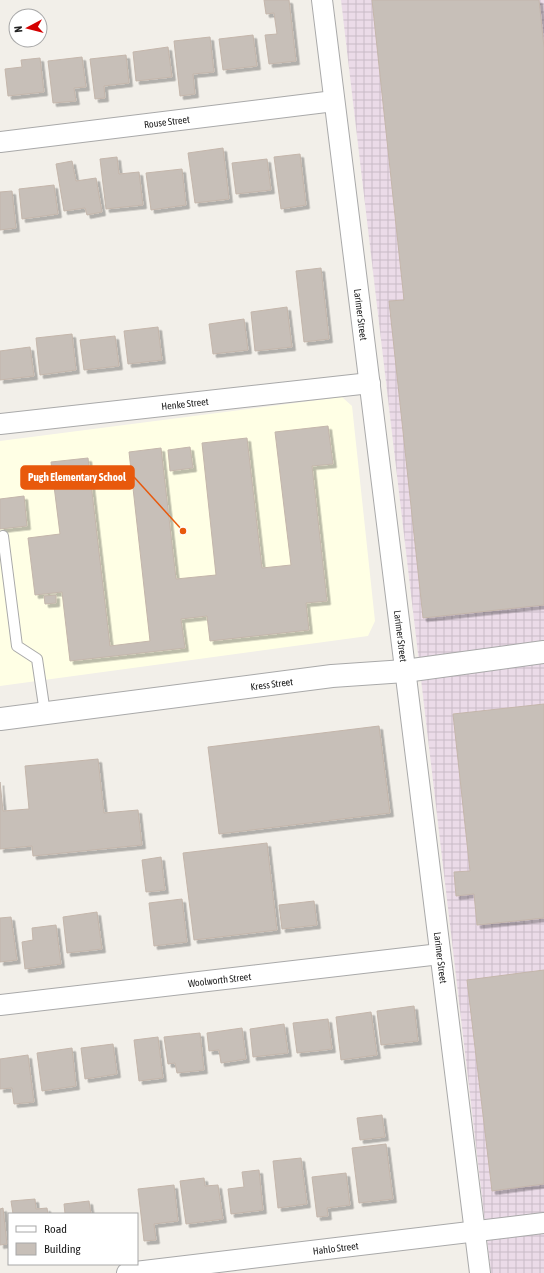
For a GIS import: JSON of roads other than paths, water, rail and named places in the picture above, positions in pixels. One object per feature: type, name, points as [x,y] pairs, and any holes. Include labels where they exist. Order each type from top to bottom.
[{"type":"street","name":"Larimer Street","points":[[322,0],[404,671],[480,1273]]},
{"type":"street","name":"Rouse Street","points":[[0,142],[334,101]]},
{"type":"street","name":"Henke Street","points":[[0,424],[370,383]]},
{"type":"street","name":"Kress Street","points":[[0,719],[332,676],[404,671],[544,652]]},
{"type":"street","name":"Woolworth Street","points":[[0,1005],[440,954]]},
{"type":"street","name":"Hahlo Street","points":[[127,1273],[544,1223]]},
{"type":"lane","points":[[3,536],[17,646],[37,659],[45,713]]},
{"type":"place","name":"Pugh Elementary School","points":[[183,531]]}]
